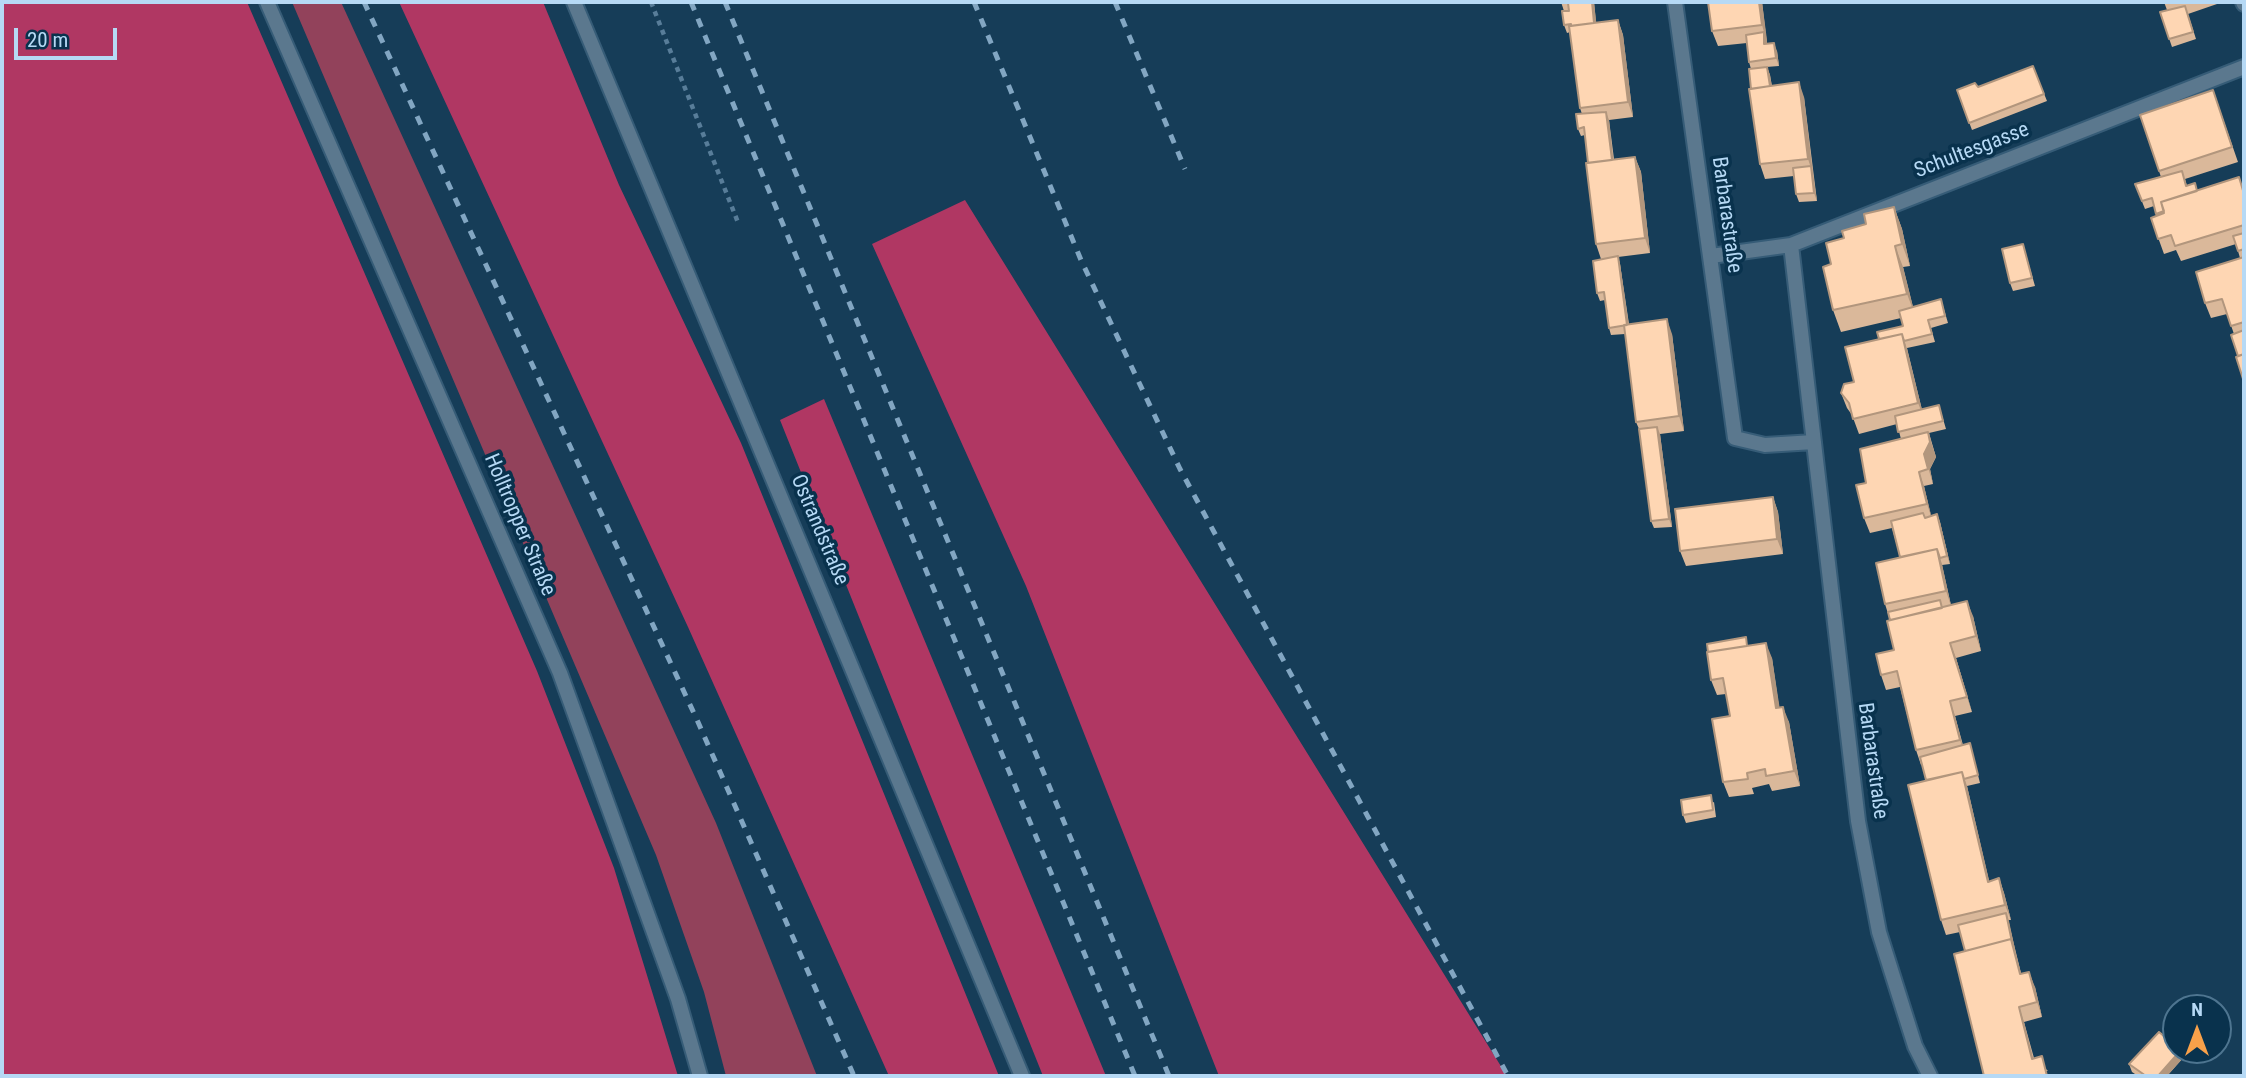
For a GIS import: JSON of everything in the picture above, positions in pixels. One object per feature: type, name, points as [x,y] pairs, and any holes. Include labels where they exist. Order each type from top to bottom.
[{"type":"street","name":"Holltropper Straße","points":[[267,2],[560,673],[678,999],[700,1076]]},
{"type":"street","name":"Ostrandstraße","points":[[574,2],[1022,1076]]},
{"type":"street","name":"Barbarastraße","points":[[1675,2],[1735,438],[1765,445],[1815,442]]},
{"type":"street","name":"Schultesgasse","points":[[1711,256],[1791,245],[2244,67]]},
{"type":"street","name":"Barbarastraße","points":[[1791,245],[1848,744],[1868,876],[1879,932],[1897,995],[1915,1046],[1930,1076]]},
{"type":"path","points":[[651,2],[739,225]]},
{"type":"shaded area","points":[[2,2],[247,2],[537,671],[614,868],[678,1076],[2,1076]]},
{"type":"shaded area","points":[[292,2],[341,2],[716,823],[817,1076],[726,1076],[704,992],[656,855]]},
{"type":"shaded area","points":[[399,2],[543,2],[619,185],[741,443],[999,1076],[889,1076],[688,627]]},
{"type":"shaded area","points":[[965,200],[1507,1076],[1219,1076],[1026,586],[872,244]]},
{"type":"shaded area","points":[[824,399],[1106,1076],[1043,1076],[780,420]]},
{"type":"building","points":[[1561,2],[1592,2],[1594,23],[1564,25],[1562,11],[1569,11],[1568,3]]},
{"type":"building","points":[[1708,2],[1759,2],[1762,25],[1712,31]]},
{"type":"building","points":[[2185,6],[2193,32],[2169,39],[2160,12]]},
{"type":"building","points":[[1618,20],[1628,102],[1580,108],[1569,26]]},
{"type":"building","points":[[1764,32],[1764,44],[1774,43],[1776,58],[1749,62],[1746,35]]},
{"type":"building","points":[[2033,66],[2044,94],[1969,123],[1957,90],[1975,83],[1978,87]]},
{"type":"building","points":[[1767,67],[1770,86],[1751,89],[1749,69]]},
{"type":"building","points":[[1799,82],[1808,159],[1760,164],[1749,89]]},
{"type":"building","points":[[2213,90],[2232,147],[2159,171],[2140,115]]},
{"type":"building","points":[[1606,112],[1612,160],[1588,163],[1584,127],[1578,129],[1576,114]]},
{"type":"building","points":[[1635,157],[1645,238],[1596,244],[1586,163]]},
{"type":"building","points":[[1811,166],[1814,193],[1796,194],[1793,168]]},
{"type":"building","points":[[2182,171],[2186,186],[2195,183],[2197,191],[2161,202],[2164,211],[2156,214],[2152,198],[2142,201],[2135,184]]},
{"type":"building","points":[[2239,177],[2244,194],[2244,225],[2175,246],[2171,235],[2158,239],[2151,218],[2164,213],[2161,202]]},
{"type":"building","points":[[1894,207],[1902,244],[1895,246],[1907,294],[1833,310],[1823,267],[1831,264],[1826,243],[1844,238],[1842,231],[1866,224],[1864,214]]},
{"type":"building","points":[[2244,233],[2244,249],[2238,251],[2233,236]]},
{"type":"building","points":[[2023,244],[2032,278],[2010,283],[2002,249]]},
{"type":"building","points":[[1618,256],[1627,325],[1609,328],[1604,292],[1597,293],[1593,261]]},
{"type":"building","points":[[2244,257],[2244,322],[2231,326],[2222,299],[2205,303],[2196,272]]},
{"type":"building","points":[[1941,299],[1945,316],[1928,320],[1932,334],[1904,341],[1902,334],[1879,339],[1877,332],[1903,326],[1899,311]]},
{"type":"building","points":[[1667,319],[1679,416],[1636,422],[1624,325]]},
{"type":"building","points":[[2244,330],[2244,354],[2238,356],[2231,335]]},
{"type":"building","points":[[1902,334],[1918,403],[1853,419],[1849,403],[1841,393],[1844,384],[1854,382],[1845,347]]},
{"type":"building","points":[[2244,354],[2244,382],[2236,357]]},
{"type":"building","points":[[1939,405],[1943,421],[1898,432],[1895,416]]},
{"type":"building","points":[[1657,427],[1669,519],[1651,521],[1639,429]]},
{"type":"building","points":[[1928,432],[1930,442],[1924,454],[1928,469],[1919,472],[1927,504],[1864,518],[1856,485],[1866,483],[1860,449]]},
{"type":"building","points":[[1773,497],[1777,539],[1680,551],[1675,509]]},
{"type":"building","points":[[1923,513],[1925,518],[1937,514],[1947,556],[1940,558],[1937,549],[1900,557],[1891,521]]},
{"type":"building","points":[[1937,549],[1946,591],[1885,604],[1876,563]]},
{"type":"building","points":[[1940,600],[1942,608],[1890,620],[1888,612]]},
{"type":"building","points":[[1967,601],[1976,636],[1950,643],[1967,697],[1950,701],[1960,740],[1916,750],[1897,671],[1881,675],[1876,654],[1894,650],[1887,621]]},
{"type":"building","points":[[1746,637],[1747,646],[1708,652],[1707,644]]},
{"type":"building","points":[[1766,643],[1776,708],[1783,707],[1794,771],[1766,776],[1765,769],[1747,773],[1748,779],[1723,782],[1712,719],[1730,716],[1723,678],[1711,680],[1707,652]]},
{"type":"building","points":[[1970,743],[1978,775],[1964,779],[1962,772],[1926,780],[1920,757]]},
{"type":"building","points":[[1962,772],[1988,882],[1999,878],[2005,905],[1941,920],[1908,785]]},
{"type":"building","points":[[1711,795],[1713,810],[1683,815],[1681,800]]},
{"type":"building","points":[[2006,913],[2013,947],[2011,939],[1965,951],[1958,925]]},
{"type":"building","points":[[2011,939],[2020,974],[2029,972],[2037,1002],[2019,1007],[2032,1059],[2042,1056],[2047,1076],[1984,1076],[1954,954]]},
{"type":"building","points":[[2159,1032],[2162,1034],[2162,1064],[2169,1064],[2158,1076],[2146,1076],[2129,1064]]},
{"type":"railway","points":[[364,2],[698,722],[854,1076]]},
{"type":"railway","points":[[691,2],[1135,1076]]},
{"type":"railway","points":[[725,2],[1169,1076]]},
{"type":"railway","points":[[974,2],[1081,260],[1180,469],[1508,1076]]},
{"type":"railway","points":[[1115,2],[1185,169]]}]
